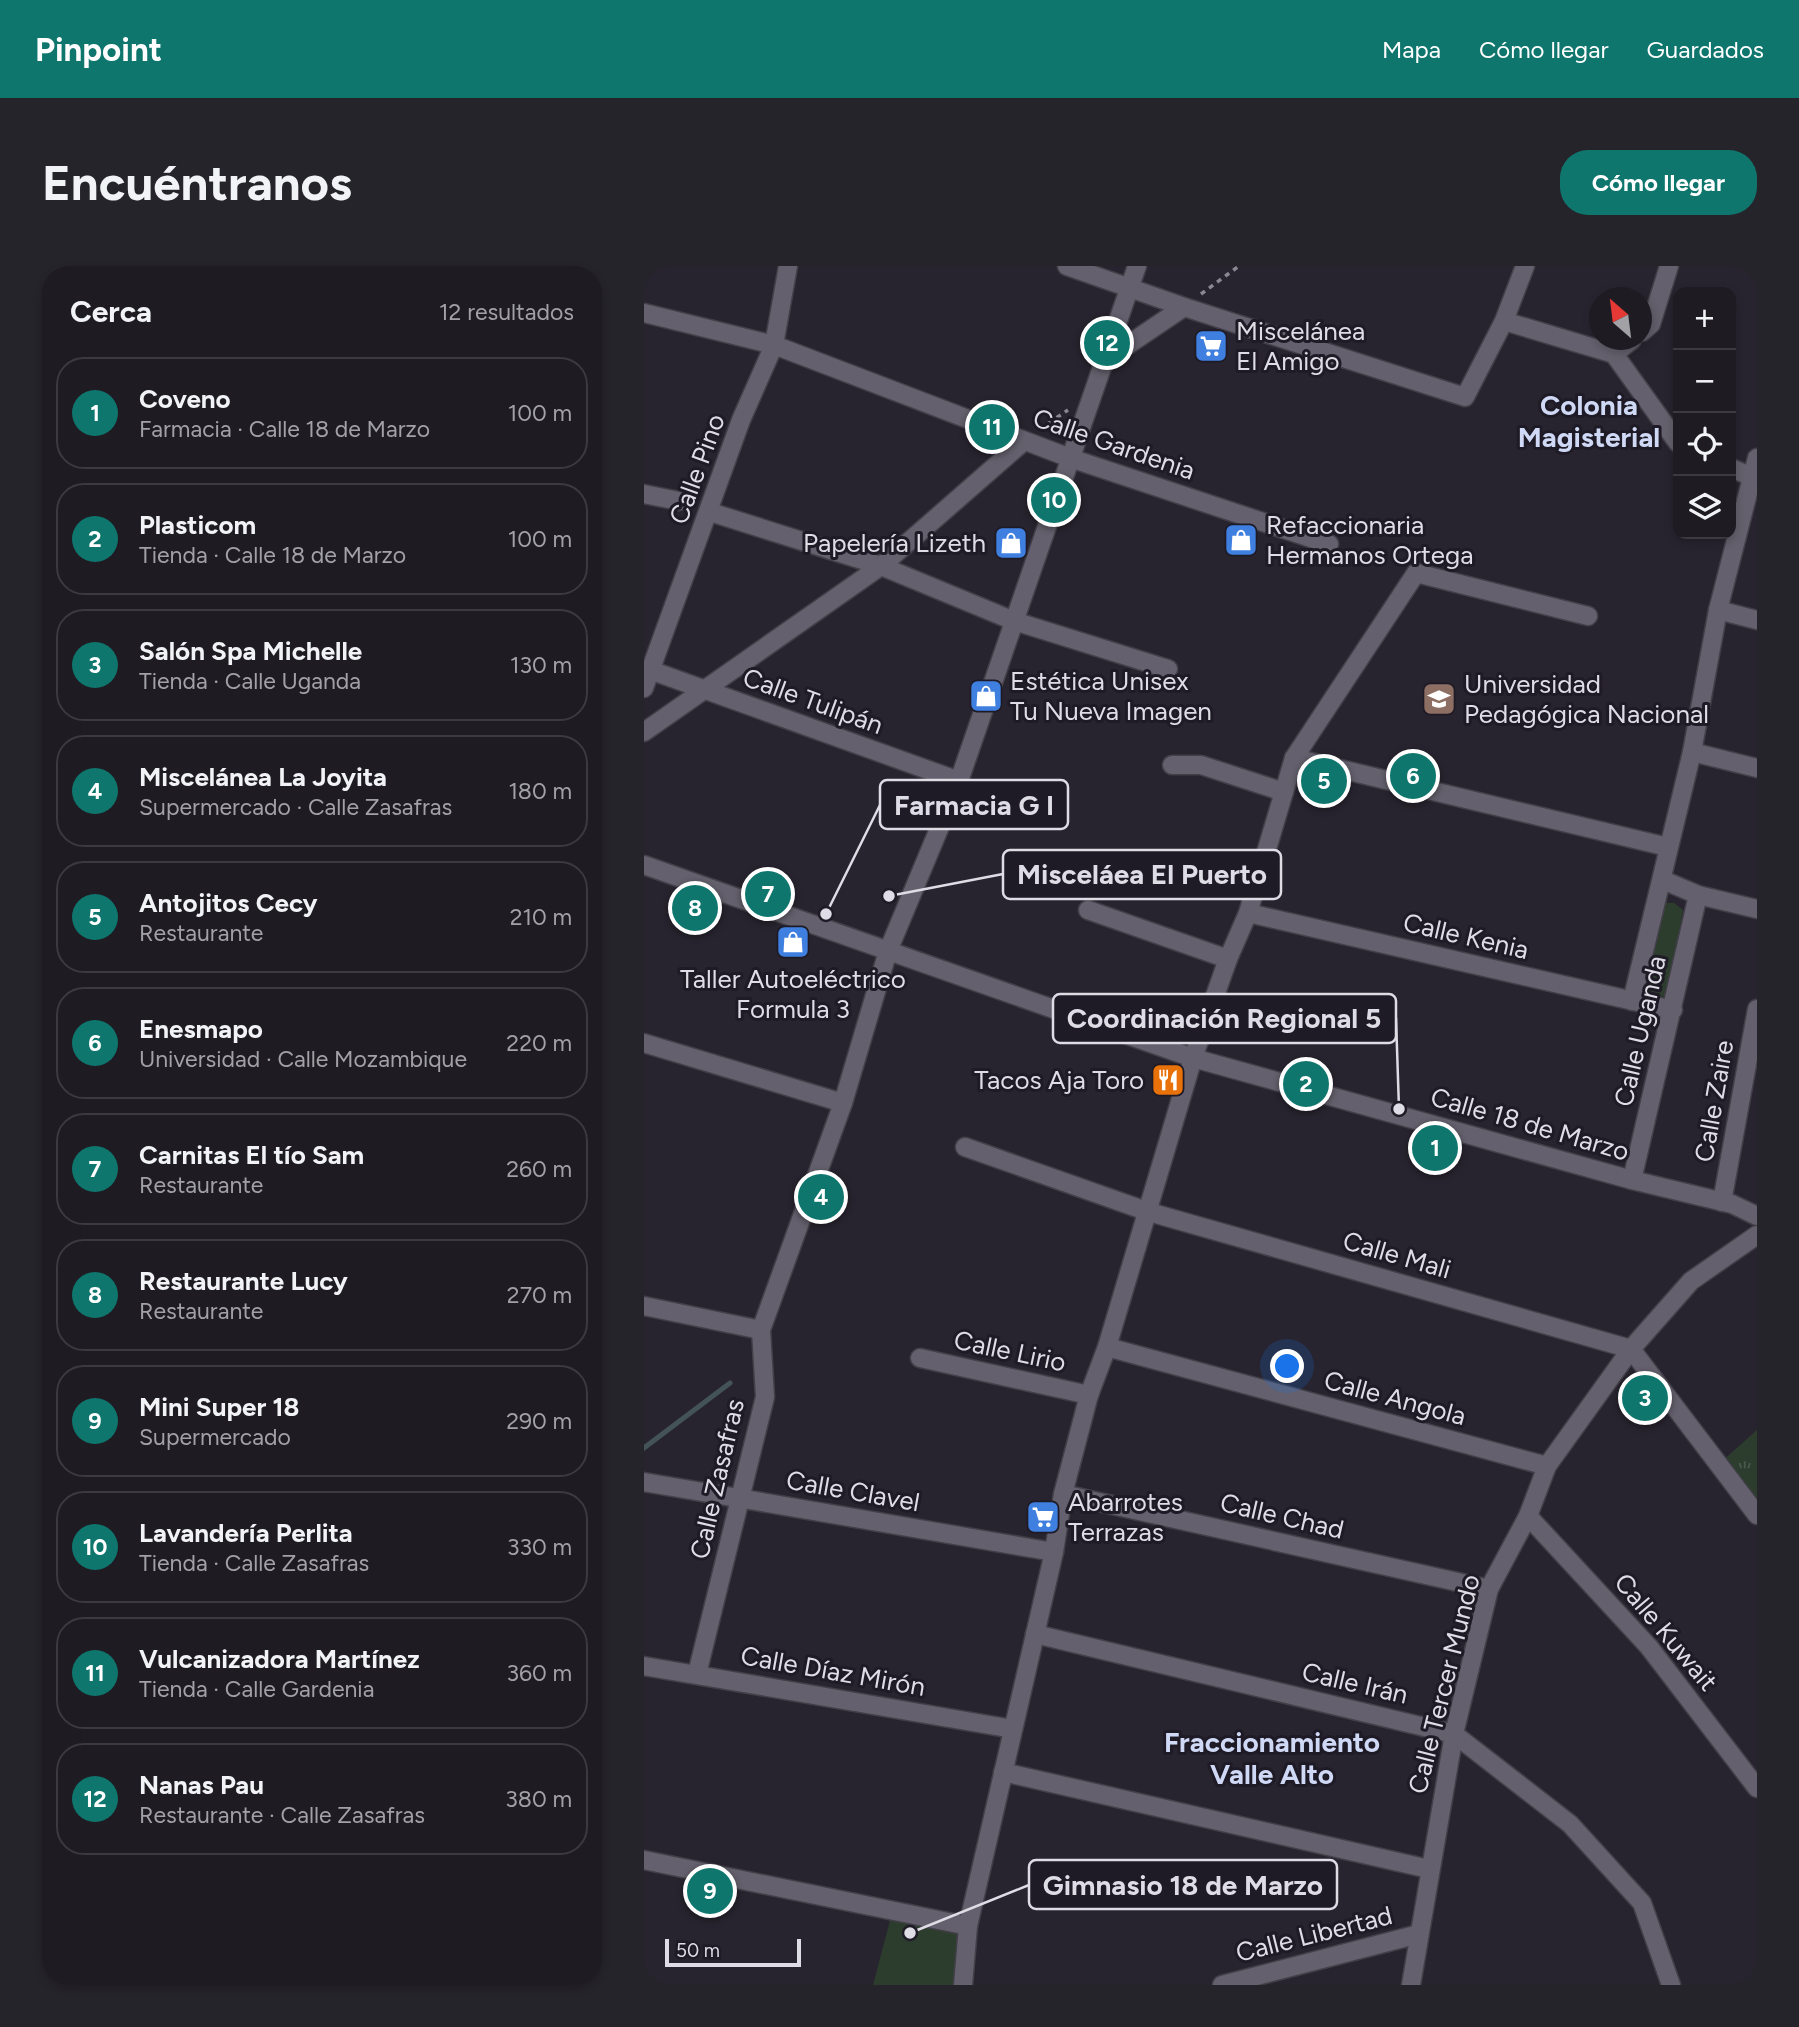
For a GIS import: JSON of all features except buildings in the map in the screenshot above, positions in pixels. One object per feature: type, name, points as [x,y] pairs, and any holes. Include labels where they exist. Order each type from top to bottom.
[{"type":"street","name":"Calle Pino","points":[[644,688],[710,512],[741,420],[774,345],[788,266]]},
{"type":"street","points":[[1067,266],[1129,289],[1465,397],[1504,321],[1525,266]]},
{"type":"street","name":"Calle Zasafras","points":[[696,1674],[765,1397],[761,1330],[843,1102],[888,951],[959,781],[1137,266]]},
{"type":"street","points":[[1652,321],[1669,266]]},
{"type":"street","points":[[1104,361],[1184,307]]},
{"type":"street","name":"Calle Gardenia","points":[[644,313],[774,345],[1070,458],[1329,544]]},
{"type":"street","points":[[1504,321],[1614,354],[1673,436]]},
{"type":"street","points":[[1614,354],[1619,350]]},
{"type":"street","points":[[644,732],[881,566],[1024,441]]},
{"type":"street","points":[[1632,1001],[1692,752],[1718,610],[1755,478],[1757,458]]},
{"type":"street","points":[[1736,470],[1755,478]]},
{"type":"street","points":[[644,494],[679,501]]},
{"type":"street","points":[[710,512],[881,566],[1014,621],[1168,669]]},
{"type":"street","points":[[963,1985],[968,1926],[1054,1552],[1063,1494],[1089,1395],[1107,1348],[1194,1058],[1228,959],[1248,912],[1294,758],[1416,573],[1588,616]]},
{"type":"street","points":[[1718,610],[1757,620]]},
{"type":"street","name":"Calle Tulipán","points":[[650,670],[959,781]]},
{"type":"street","points":[[1692,752],[1757,768]]},
{"type":"street","points":[[1294,758],[1668,847]]},
{"type":"street","points":[[1172,765],[1201,765],[1284,792]]},
{"type":"street","name":"Calle 18 de Marzo","points":[[644,865],[1194,1058],[1632,1180],[1727,1203],[1757,1205]]},
{"type":"street","points":[[1663,880],[1698,895],[1757,909]]},
{"type":"street","name":"Calle Uganda","points":[[1632,1180],[1698,895]]},
{"type":"street","points":[[1087,911],[1228,959]]},
{"type":"street","name":"Calle Kenia","points":[[1248,912],[1673,1010]]},
{"type":"street","name":"Calle Zaire","points":[[1727,1203],[1757,1009]]},
{"type":"street","points":[[644,1043],[843,1102]]},
{"type":"street","points":[[965,1147],[1149,1212]]},
{"type":"street","name":"Calle 18 de Marzo","points":[[1727,1203],[1757,1216]]},
{"type":"street","name":"Calle Mali","points":[[1149,1212],[1631,1349]]},
{"type":"street","name":"Calle Tercer Mundo","points":[[1411,1985],[1454,1734],[1489,1589],[1528,1516],[1547,1466],[1631,1349],[1691,1281],[1757,1235]]},
{"type":"street","points":[[644,1306],[761,1330]]},
{"type":"street","name":"Calle Angola","points":[[1107,1348],[1547,1466]]},
{"type":"street","points":[[1631,1349],[1757,1515]]},
{"type":"street","name":"Calle Lirio","points":[[920,1358],[1089,1395]]},
{"type":"street","name":"Calle Clavel","points":[[644,1482],[1054,1552]]},
{"type":"street","name":"Calle Chad","points":[[1063,1494],[1489,1589]]},
{"type":"street","name":"Calle Kuwait","points":[[1528,1516],[1649,1647],[1757,1788]]},
{"type":"street","name":"Calle Irán","points":[[1035,1634],[1454,1734],[1570,1824],[1642,1903],[1671,1985]]},
{"type":"street","name":"Calle Díaz Mirón","points":[[644,1666],[1013,1728]]},
{"type":"street","points":[[1003,1772],[1429,1869]]},
{"type":"street","points":[[644,1860],[968,1926]]},
{"type":"street","name":"Calle Libertad","points":[[1222,1985],[1419,1934]]},
{"type":"path","points":[[1184,307],[1239,266]]},
{"type":"path","points":[[1024,441],[1093,392]]},
{"type":"green space","points":[[1662,903],[1674,903],[1683,910],[1668,994],[1654,998],[1647,994]]},
{"type":"green space","points":[[1757,1430],[1757,1510],[1719,1464]]},
{"type":"green space","points":[[892,1913],[966,1927],[962,1985],[873,1985]]},
{"type":"waterway","points":[[644,1448],[730,1383]]},
{"type":"place","name":"Nanas Pau","points":[[1107,343]]},
{"type":"place","name":"Miscelánea El Amigo","points":[[1211,346]]},
{"type":"place","name":"Vulcanizadora Martínez","points":[[992,427]]},
{"type":"place","name":"Lavandería Perlita","points":[[1054,500]]},
{"type":"place","name":"Refaccionaria Hermanos Ortega","points":[[1241,540]]},
{"type":"place","name":"Papelería Lizeth","points":[[1011,543]]},
{"type":"place","name":"Estética Unisex Tu Nueva Imagen","points":[[986,696]]},
{"type":"place","name":"Universidad Pedagógica Nacional","points":[[1439,699]]},
{"type":"place","name":"Enesmapo","points":[[1413,776]]},
{"type":"place","name":"Antojitos Cecy","points":[[1324,781]]},
{"type":"place","name":"Carnitas El tío Sam","points":[[768,894]]},
{"type":"place","name":"Misceláea El Puerto","points":[[889,896]]},
{"type":"place","name":"Restaurante Lucy","points":[[695,908]]},
{"type":"place","name":"Farmacia G I","points":[[826,914]]},
{"type":"place","name":"Taller Autoeléctrico Formula 3","points":[[793,942]]},
{"type":"place","name":"Tacos Aja Toro","points":[[1168,1080]]},
{"type":"place","name":"Plasticom","points":[[1306,1084]]},
{"type":"place","name":"Coordinación Regional 5","points":[[1399,1109]]},
{"type":"place","name":"Coveno","points":[[1435,1148]]},
{"type":"place","name":"Miscelánea La Joyita","points":[[821,1197]]},
{"type":"place","name":"Salón Spa Michelle","points":[[1645,1398]]},
{"type":"place","name":"Abarrotes Terrazas","points":[[1043,1517]]},
{"type":"place","name":"Mini Super 18","points":[[710,1891]]},
{"type":"place","name":"Gimnasio 18 de Marzo","points":[[910,1933]]},
{"type":"district","name":"Colonia Magisterial","points":[[1589,421]]},
{"type":"district","name":"Fraccionamiento Valle Alto","points":[[1272,1758]]}]
